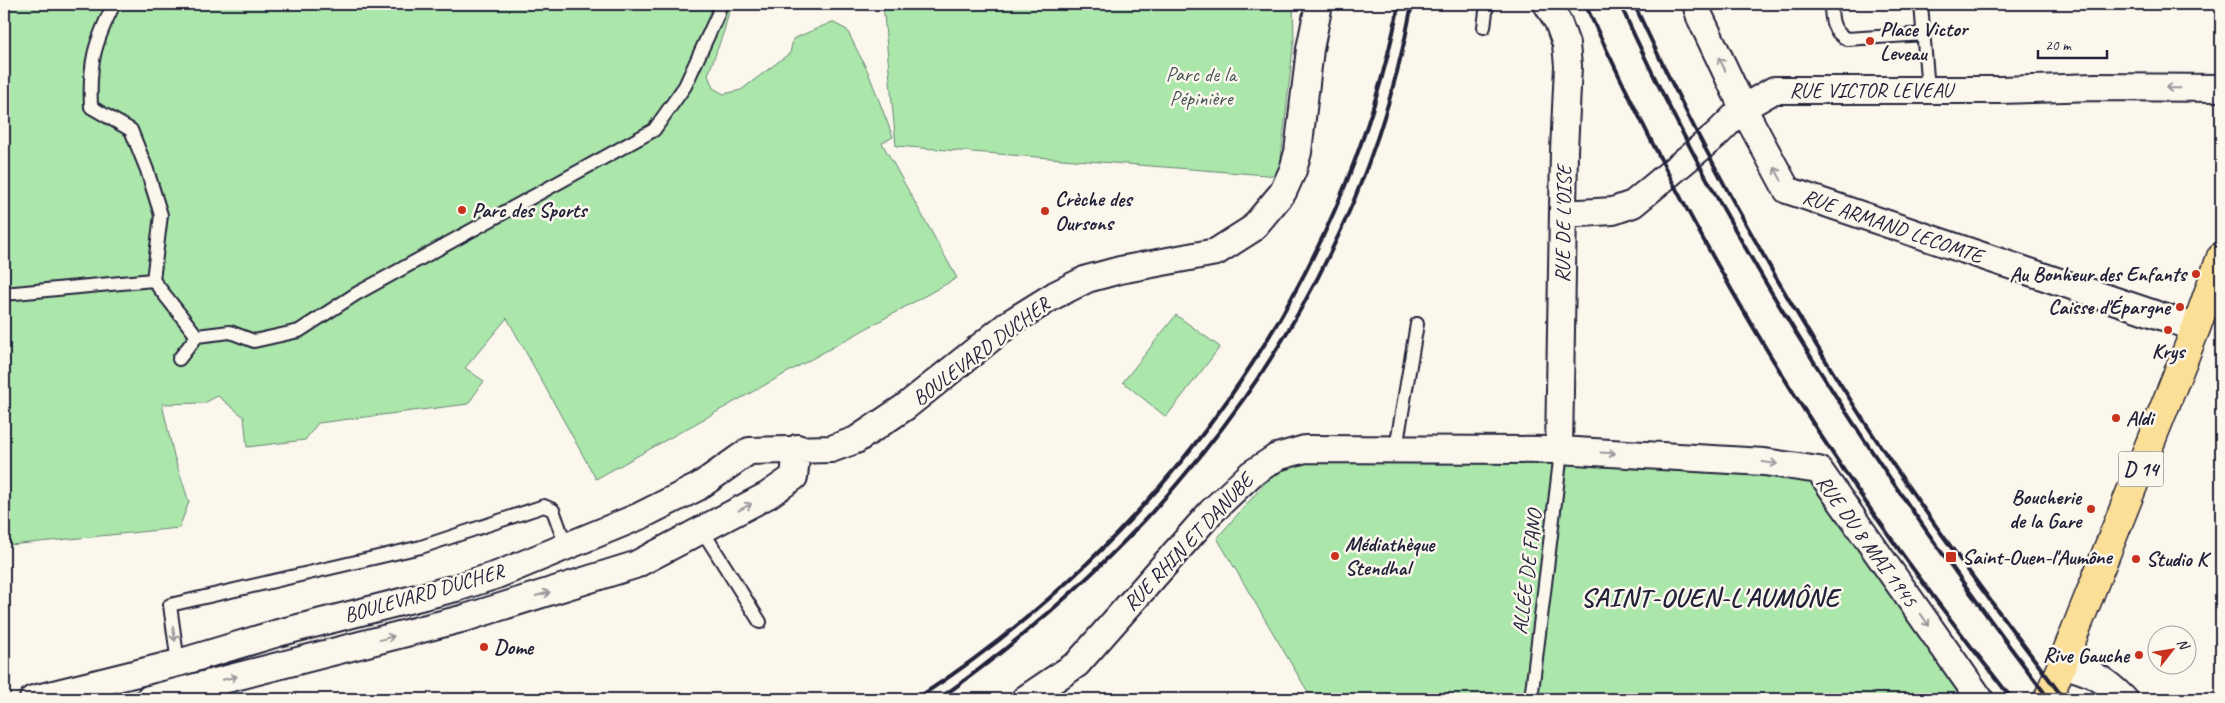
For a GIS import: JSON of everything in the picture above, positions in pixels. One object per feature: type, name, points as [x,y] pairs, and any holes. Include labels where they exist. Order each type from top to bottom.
[{"type":"main road","name":"D 14","points":[[2048,699],[2220,266]]},
{"type":"street","name":"BOULEVARD DUCHER","points":[[33,699],[178,663],[278,633],[445,591],[497,575],[640,516],[685,494],[749,451],[797,448],[831,449],[856,440],[905,408],[1010,324],[1055,295],[1087,279],[1146,263],[1194,257],[1216,252],[1252,229],[1283,192],[1293,170],[1298,152],[1310,49],[1319,4]]},
{"type":"street","name":"RUE DE L'OISE","points":[[1547,4],[1558,22],[1566,44],[1568,66],[1563,214],[1560,450]]},
{"type":"street","name":"RUE ARMAND LECOMTE","points":[[1696,4],[1700,17],[1742,108],[1787,190],[2196,328]]},
{"type":"street","name":"RUE VICTOR LEVEAU","points":[[1563,214],[1613,211],[1632,204],[1717,134],[1742,108],[1774,90],[2000,90],[2095,87],[2221,88]]},
{"type":"street","name":"BOULEVARD DUCHER","points":[[148,699],[452,621],[635,566],[768,495],[794,477],[797,448]]},
{"type":"street","name":"RUE RHIN ET DANUBE","points":[[1025,699],[1077,664],[1211,512],[1251,474],[1277,458],[1304,449],[1560,450]]},
{"type":"street","name":"RUE DU 8 MAI 1945","points":[[1560,450],[1764,462],[1819,470],[1980,699]]},
{"type":"street","points":[[685,494],[702,530]]},
{"type":"street","points":[[2061,664],[2094,674],[2107,682],[2124,699]]},
{"type":"lane","points":[[114,4],[99,35],[90,72],[90,107],[131,130],[147,170],[161,215],[153,280],[197,336]]},
{"type":"lane","points":[[179,360],[197,336],[230,332],[254,341],[299,331],[356,294],[654,130],[685,86],[718,14],[720,4]]},
{"type":"lane","points":[[1484,27],[1487,4]]},
{"type":"lane","points":[[1831,4],[1831,19],[1836,30],[1840,36],[1847,39],[1924,34]]},
{"type":"lane","points":[[1921,4],[1928,90]]},
{"type":"lane","points":[[4,294],[153,280]]},
{"type":"lane","points":[[1396,448],[1417,324]]},
{"type":"lane","name":"ALLÉE DE FANO","points":[[1531,699],[1560,450]]},
{"type":"lane","points":[[178,663],[170,605],[422,546],[544,506],[553,510],[566,546]]},
{"type":"lane","points":[[702,530],[760,622]]},
{"type":"lane","points":[[445,591],[452,621]]},
{"type":"green space","name":"Parc des Sports","points":[[4,4],[731,4],[724,31],[708,75],[713,88],[724,94],[741,90],[790,53],[793,39],[832,22],[847,30],[868,72],[893,137],[882,143],[957,278],[596,479],[507,318],[465,368],[484,381],[468,404],[318,423],[305,440],[247,447],[244,417],[218,396],[204,403],[162,404],[174,456],[189,502],[179,528],[10,545],[4,488]]},
{"type":"green space","name":"Parc de la Pépinière","points":[[883,4],[1293,4],[1294,39],[1279,176],[896,146]]},
{"type":"green space","points":[[1176,315],[1220,347],[1166,417],[1123,382]]},
{"type":"green space","points":[[1670,459],[1812,481],[1966,699],[1312,699],[1217,538],[1273,474],[1292,462]]},
{"type":"railway","points":[[916,699],[1004,636],[1086,564],[1161,485],[1228,400],[1286,308],[1334,211],[1372,109],[1399,4]]},
{"type":"railway","points":[[939,699],[1025,632],[1106,560],[1179,482],[1245,398],[1301,308],[1349,212],[1386,111],[1412,4]]},
{"type":"railway","points":[[1585,4],[1632,103],[1682,200],[1717,264],[1784,377],[1819,433],[1893,542],[2012,699]]},
{"type":"railway","points":[[1620,4],[1664,97],[1712,187],[1762,276],[1815,364],[1928,534],[2049,699]]},
{"type":"railway","points":[[1634,4],[1713,163],[1800,318],[1862,418],[1935,525],[2064,699]]},
{"type":"place","name":"Place Victor Leveau","points":[[1870,41]]},
{"type":"place","name":"Parc des Sports","points":[[462,210]]},
{"type":"place","name":"Crèche des Oursons","points":[[1045,211]]},
{"type":"place","name":"Au Bonheur des Enfants","points":[[2196,274]]},
{"type":"place","name":"Caisse d'Épargne","points":[[2180,307]]},
{"type":"place","name":"Krys","points":[[2168,330]]},
{"type":"place","name":"Aldi","points":[[2116,418]]},
{"type":"place","name":"Boucherie de la Gare","points":[[2091,509]]},
{"type":"place","name":"Médiathèque Stendhal","points":[[1335,556]]},
{"type":"place","name":"Saint-Ouen-l'Aumône","points":[[1951,557]]},
{"type":"place","name":"Studio K","points":[[2136,559]]},
{"type":"place","name":"Dome","points":[[484,647]]},
{"type":"place","name":"Rive Gauche","points":[[2139,655]]},
{"type":"district","name":"SAINT-OUEN-L'AUMÔNE","points":[[1710,597]]}]
